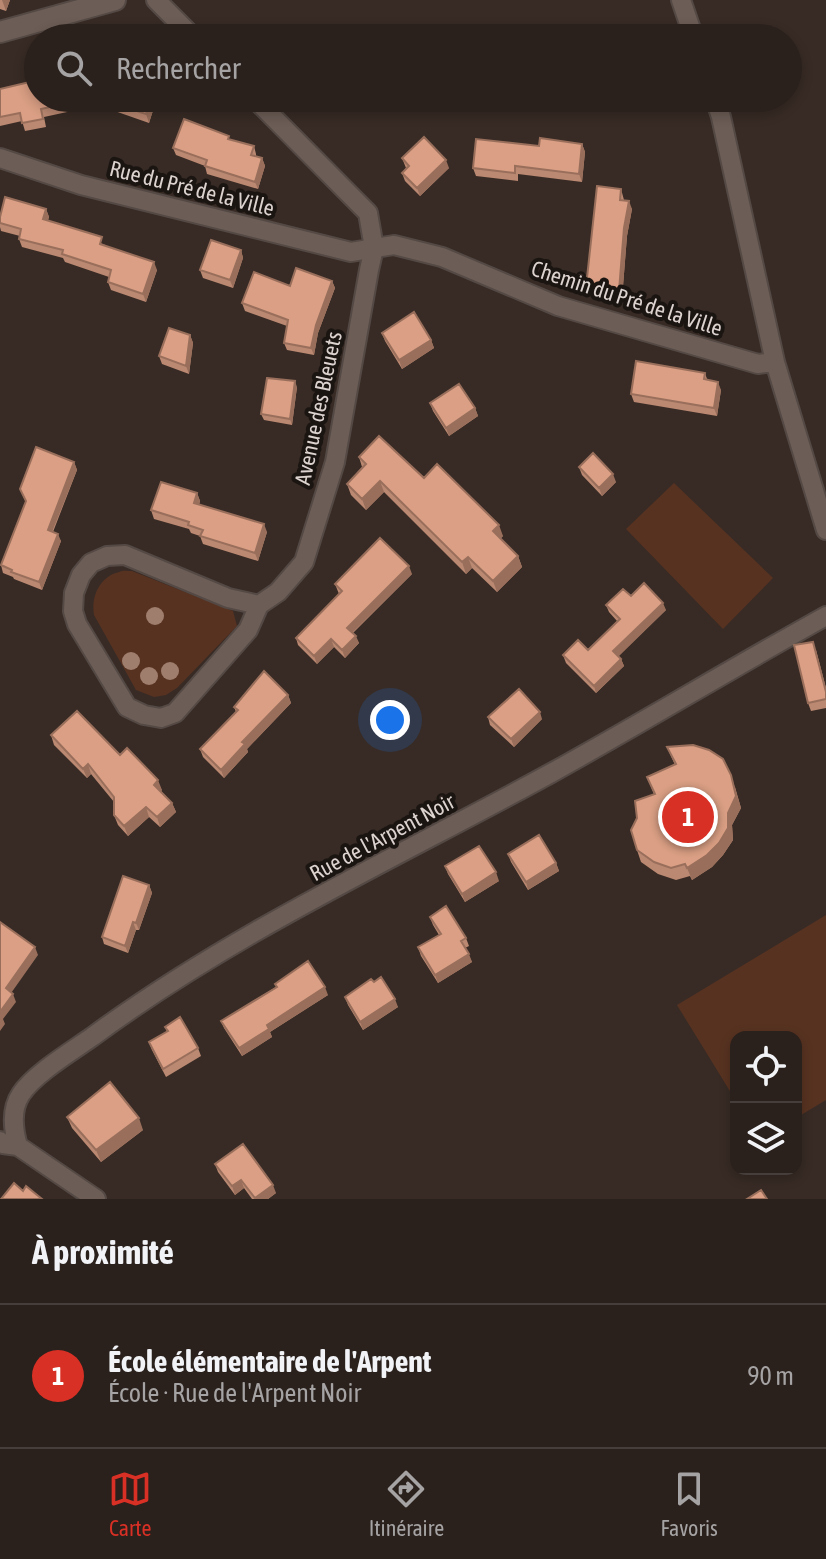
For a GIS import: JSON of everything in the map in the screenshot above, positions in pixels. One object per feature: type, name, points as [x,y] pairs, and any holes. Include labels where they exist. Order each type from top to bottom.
[{"type":"street","points":[[29,24],[115,0]]},
{"type":"street","points":[[156,0],[180,24]]},
{"type":"street","points":[[681,0],[689,24]]},
{"type":"street","points":[[0,32],[24,25]]},
{"type":"street","points":[[268,112],[368,213],[374,248]]},
{"type":"street","points":[[719,112],[775,362],[826,530]]},
{"type":"street","name":"Rue du Pré de la Ville","points":[[0,158],[81,185],[351,252],[374,248]]},
{"type":"street","name":"Chemin du Pré de la Ville","points":[[374,248],[394,245],[442,257],[558,306],[758,364],[775,362]]},
{"type":"street","name":"Avenue des Bleuets","points":[[259,605],[228,598],[125,555],[107,556],[91,563],[81,575],[74,593],[73,611],[77,624],[127,707],[161,718],[175,713],[248,630],[259,605],[278,592],[304,562],[335,462],[374,248]]},
{"type":"street","name":"Rue de l'Arpent Noir","points":[[22,1092],[113,1021],[209,959],[552,772],[826,616]]},
{"type":"street","points":[[0,1100],[22,1092]]},
{"type":"street","points":[[22,1092],[15,1107],[14,1132],[9,1144],[96,1199]]},
{"type":"shaded area","points":[[674,483],[773,578],[723,629],[626,529]]},
{"type":"shaded area","points":[[122,571],[132,571],[233,611],[237,626],[177,688],[166,695],[154,697],[136,690],[94,615],[95,595],[106,578]]},
{"type":"shaded area","points":[[826,915],[826,1100],[802,1114],[802,1031],[730,1031],[730,1091],[677,1005]]},
{"type":"building","points":[[24,83],[24,112],[42,112],[43,119],[22,123],[20,113],[0,117],[0,89]]},
{"type":"building","points":[[184,119],[229,136],[228,139],[254,146],[251,155],[262,158],[255,182],[205,166],[207,160],[173,148]]},
{"type":"building","points":[[424,137],[446,160],[417,188],[402,173],[409,166],[402,158]]},
{"type":"building","points":[[540,138],[582,144],[579,174],[515,166],[515,173],[473,168],[476,139],[539,146]]},
{"type":"building","points":[[597,186],[621,189],[620,200],[629,201],[619,291],[586,287]]},
{"type":"building","points":[[5,197],[46,209],[43,219],[102,237],[100,244],[154,262],[143,294],[108,282],[111,270],[62,254],[63,250],[19,239],[21,229],[0,223]]},
{"type":"building","points":[[211,240],[241,250],[230,280],[200,270]]},
{"type":"building","points":[[296,268],[332,281],[311,348],[284,343],[288,320],[242,303],[254,272],[290,286]]},
{"type":"building","points":[[414,312],[431,340],[399,360],[382,333]]},
{"type":"building","points":[[169,328],[190,335],[186,366],[159,356]]},
{"type":"building","points":[[636,361],[705,373],[704,379],[718,382],[714,408],[631,394]]},
{"type":"building","points":[[267,378],[295,381],[290,419],[261,414]]},
{"type":"building","points":[[459,384],[475,408],[446,428],[430,403]]},
{"type":"building","points":[[379,436],[424,478],[437,464],[499,525],[493,531],[518,556],[493,581],[468,557],[462,562],[380,481],[362,499],[347,484],[366,464],[359,457]]},
{"type":"building","points":[[36,447],[74,462],[48,530],[58,534],[39,582],[1,565],[26,501],[20,489]]},
{"type":"building","points":[[593,453],[613,474],[599,488],[579,467]]},
{"type":"building","points":[[161,482],[197,493],[194,503],[264,524],[255,553],[200,536],[203,530],[188,525],[189,522],[151,510]]},
{"type":"building","points":[[380,538],[409,566],[347,628],[356,636],[342,650],[331,639],[314,656],[296,638],[342,591],[335,584]]},
{"type":"building","points":[[644,583],[663,603],[613,651],[621,659],[594,686],[563,655],[578,640],[588,650],[620,619],[606,605],[623,589],[631,596]]},
{"type":"building","points":[[813,642],[826,699],[808,703],[794,645]]},
{"type":"building","points":[[264,671],[288,695],[242,742],[245,744],[221,770],[200,749],[238,710],[234,707]]},
{"type":"building","points":[[519,689],[540,712],[511,739],[488,717]]},
{"type":"building","points":[[77,711],[120,755],[127,748],[158,780],[154,785],[172,803],[157,817],[146,807],[124,826],[114,815],[114,797],[88,764],[83,769],[51,735]]},
{"type":"building","points":[[693,745],[723,759],[736,796],[728,813],[728,828],[719,843],[687,868],[685,864],[671,868],[654,862],[637,850],[631,830],[637,818],[635,801],[655,794],[647,777],[676,764],[667,747]]},
{"type":"building","points":[[539,835],[556,863],[526,882],[508,854]]},
{"type":"building","points":[[479,846],[496,872],[462,894],[445,866]]},
{"type":"building","points":[[123,876],[149,885],[125,946],[102,937]]},
{"type":"building","points":[[446,906],[466,938],[461,941],[469,954],[435,975],[418,947],[441,934],[430,917]]},
{"type":"building","points":[[0,922],[35,947],[6,988],[13,994],[0,1012]]},
{"type":"building","points":[[308,961],[325,987],[267,1025],[269,1029],[239,1048],[221,1021],[277,987],[275,984]]},
{"type":"building","points":[[381,977],[395,999],[360,1022],[345,997],[371,979],[374,982]]},
{"type":"building","points":[[180,1017],[198,1048],[163,1069],[149,1042],[168,1031],[165,1027]]},
{"type":"building","points":[[110,1082],[139,1118],[96,1150],[67,1117]]},
{"type":"building","points":[[243,1144],[273,1185],[255,1198],[241,1180],[232,1186],[215,1164]]},
{"type":"building","points":[[14,1183],[23,1191],[26,1186],[42,1199],[1,1199]]},
{"type":"building","points":[[761,1190],[767,1199],[747,1199]]},
{"type":"place","name":"École élémentaire de l'Arpent","points":[[688,817]]}]
